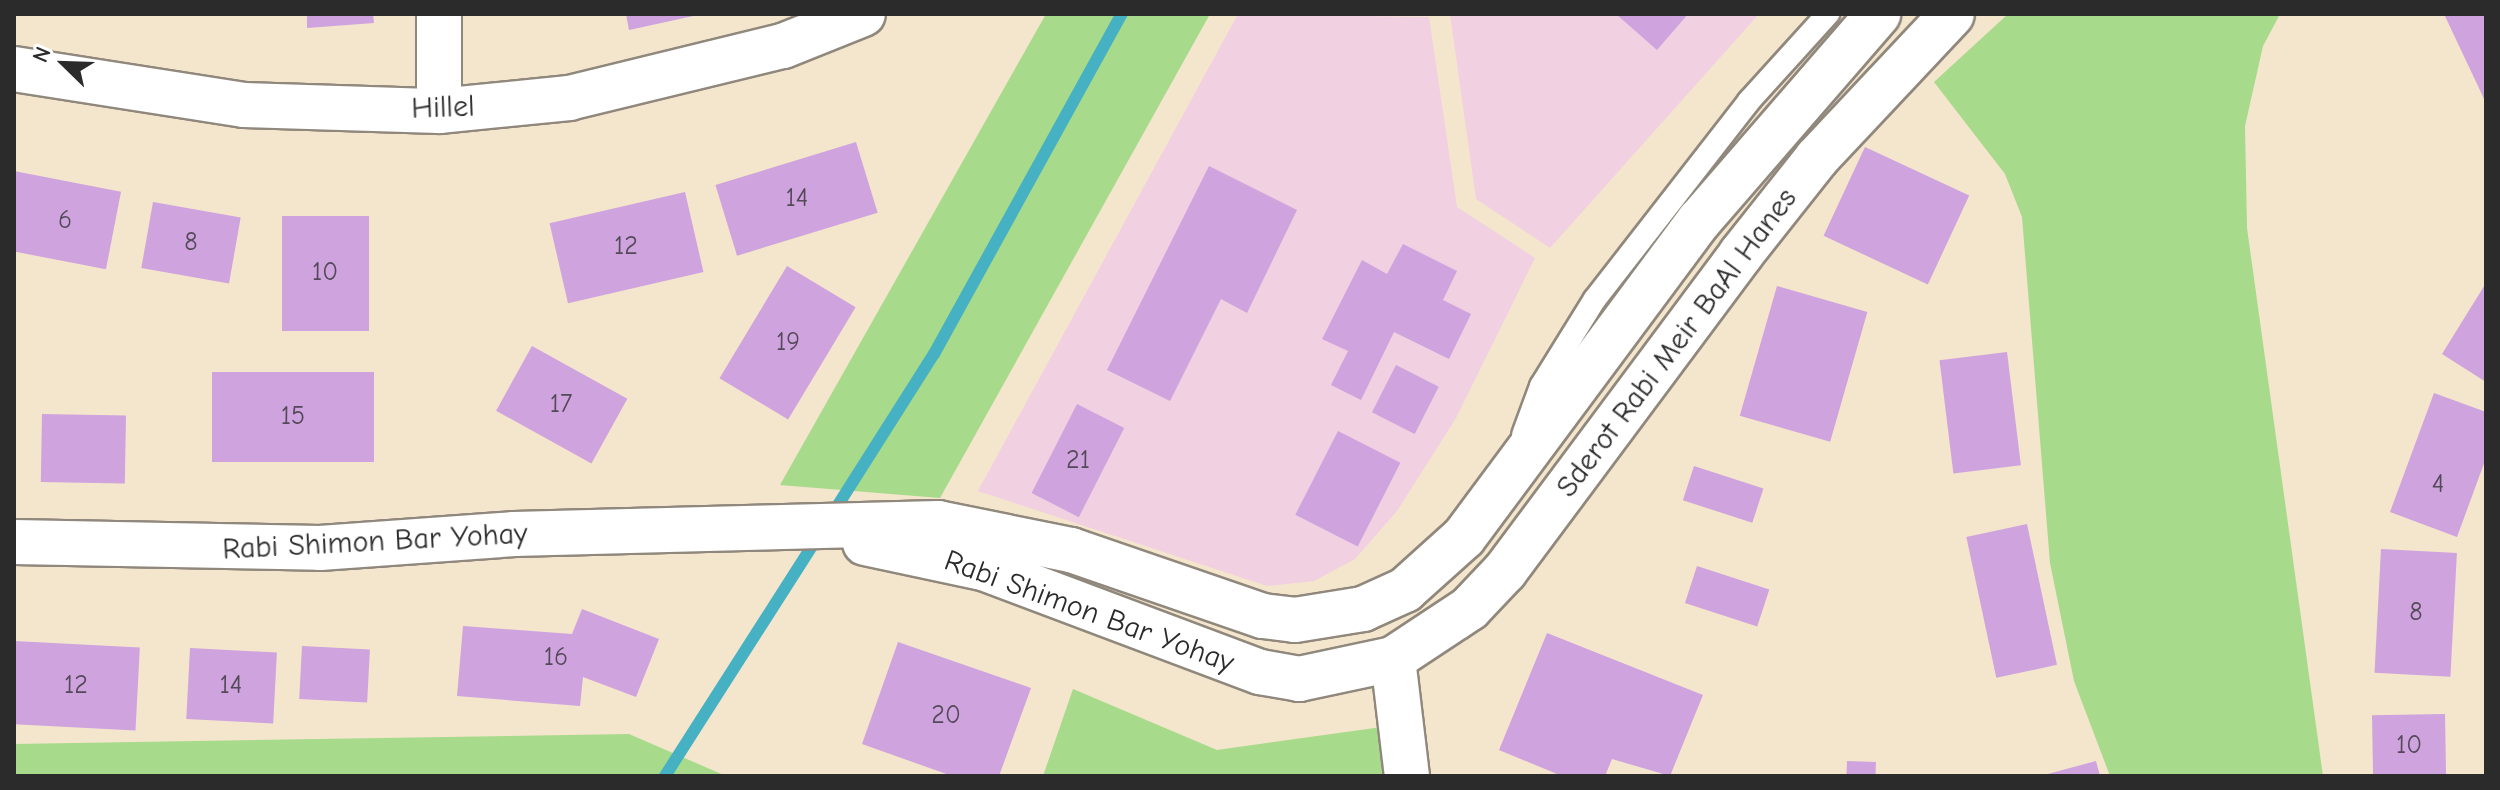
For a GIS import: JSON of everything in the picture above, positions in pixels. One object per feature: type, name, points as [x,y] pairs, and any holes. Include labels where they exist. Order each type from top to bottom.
[{"type":"street","points":[[439,14],[439,111]]},
{"type":"street","name":"Hillel","points":[[14,69],[244,105],[439,111],[569,98],[783,46],[863,14]]},
{"type":"street","name":"Sderot Rabi Meir BaAl Hanes","points":[[1363,609],[1435,568],[1504,485],[1699,221],[1878,14]]},
{"type":"street","name":"Sderot Rabi Meir BaAl Hanes","points":[[1393,659],[1470,608],[1505,571],[1750,242],[1952,14]]},
{"type":"street","name":"Rabi Shimon Bar Yohay","points":[[14,542],[320,548],[938,523],[1071,550],[1263,616],[1295,620],[1363,609]]},
{"type":"street","name":"Rabi Shimon Bar Yohay","points":[[736,529],[902,548],[983,568],[1260,672],[1299,679],[1393,659]]},
{"type":"street","points":[[1393,659],[1407,776]]},
{"type":"lane","points":[[1504,485],[1541,386],[1595,299],[1749,101],[1828,14]]},
{"type":"shaded area","points":[[1238,14],[1429,17],[1457,207],[1535,258],[1456,418],[1397,511],[1355,559],[1314,581],[1267,586],[978,491]]},
{"type":"shaded area","points":[[1450,14],[1759,14],[1550,248],[1476,199]]},
{"type":"green space","points":[[1046,14],[1210,14],[940,498],[780,485]]},
{"type":"green space","points":[[2008,14],[2280,14],[2263,46],[2245,126],[2247,228],[2323,776],[2110,776],[2074,681],[2050,563],[2022,217],[2005,174],[1934,82]]},
{"type":"green space","points":[[1073,689],[1217,750],[1382,727],[1421,776],[1043,776]]},
{"type":"green space","points":[[629,734],[726,776],[14,776],[14,744]]},
{"type":"building","points":[[307,14],[373,14],[374,23],[307,28]]},
{"type":"building","points":[[626,14],[698,14],[698,15],[629,30]]},
{"type":"building","points":[[1616,14],[1688,14],[1657,50]]},
{"type":"building","points":[[2444,14],[2486,14],[2486,103]]},
{"type":"building","points":[[856,142],[878,213],[737,256],[715,185]]},
{"type":"building","points":[[1865,147],[1969,196],[1928,284],[1824,236]]},
{"type":"building","points":[[1209,166],[1297,210],[1247,313],[1221,299],[1170,401],[1107,370]]},
{"type":"building","points":[[14,171],[121,192],[106,269],[14,251]]},
{"type":"building","points":[[685,192],[703,272],[568,303],[550,223]]},
{"type":"building","points":[[153,202],[241,217],[229,283],[141,268]]},
{"type":"building","points":[[282,216],[369,216],[369,331],[282,331]]},
{"type":"building","points":[[1403,244],[1457,271],[1443,300],[1471,314],[1449,359],[1394,332],[1361,400],[1331,385],[1348,351],[1322,339],[1362,260],[1387,274]]},
{"type":"building","points":[[787,266],[856,307],[788,419],[720,378]]},
{"type":"building","points":[[2486,283],[2486,382],[2442,354]]},
{"type":"building","points":[[1777,286],[1867,312],[1830,442],[1740,416]]},
{"type":"building","points":[[532,346],[627,399],[591,464],[496,411]]},
{"type":"building","points":[[2007,352],[2021,465],[1953,473],[1940,360]]},
{"type":"building","points":[[1396,365],[1439,387],[1415,434],[1372,412]]},
{"type":"building","points":[[212,372],[374,372],[374,462],[212,462]]},
{"type":"building","points":[[2434,393],[2486,412],[2486,458],[2457,537],[2390,512]]},
{"type":"building","points":[[1077,404],[1124,428],[1079,517],[1032,493]]},
{"type":"building","points":[[42,414],[126,415],[125,483],[41,482]]},
{"type":"building","points":[[1338,431],[1400,463],[1358,547],[1295,515]]},
{"type":"building","points":[[1694,466],[1763,489],[1752,523],[1683,500]]},
{"type":"building","points":[[2027,524],[2057,665],[1996,678],[1966,537]]},
{"type":"building","points":[[2381,549],[2457,553],[2450,677],[2375,673]]},
{"type":"building","points":[[1697,566],[1769,589],[1757,627],[1685,603]]},
{"type":"building","points":[[582,609],[659,639],[636,697],[583,677],[580,706],[457,696],[463,626],[572,634]]},
{"type":"building","points":[[1547,633],[1703,695],[1670,776],[1612,759],[1605,776],[1562,776],[1499,750]]},
{"type":"building","points":[[14,641],[140,648],[135,730],[14,724]]},
{"type":"building","points":[[898,642],[1031,688],[999,776],[952,776],[862,744]]},
{"type":"building","points":[[302,646],[370,650],[367,702],[299,699]]},
{"type":"building","points":[[190,648],[277,653],[273,723],[186,719]]},
{"type":"building","points":[[2445,714],[2446,776],[2373,776],[2372,715]]},
{"type":"building","points":[[1847,761],[1876,762],[1875,776],[1846,776]]},
{"type":"building","points":[[2096,761],[2100,776],[2044,776],[2044,775]]},
{"type":"waterway","points":[[831,516],[934,354],[1122,14]]},
{"type":"waterway","points":[[665,776],[819,535]]}]
